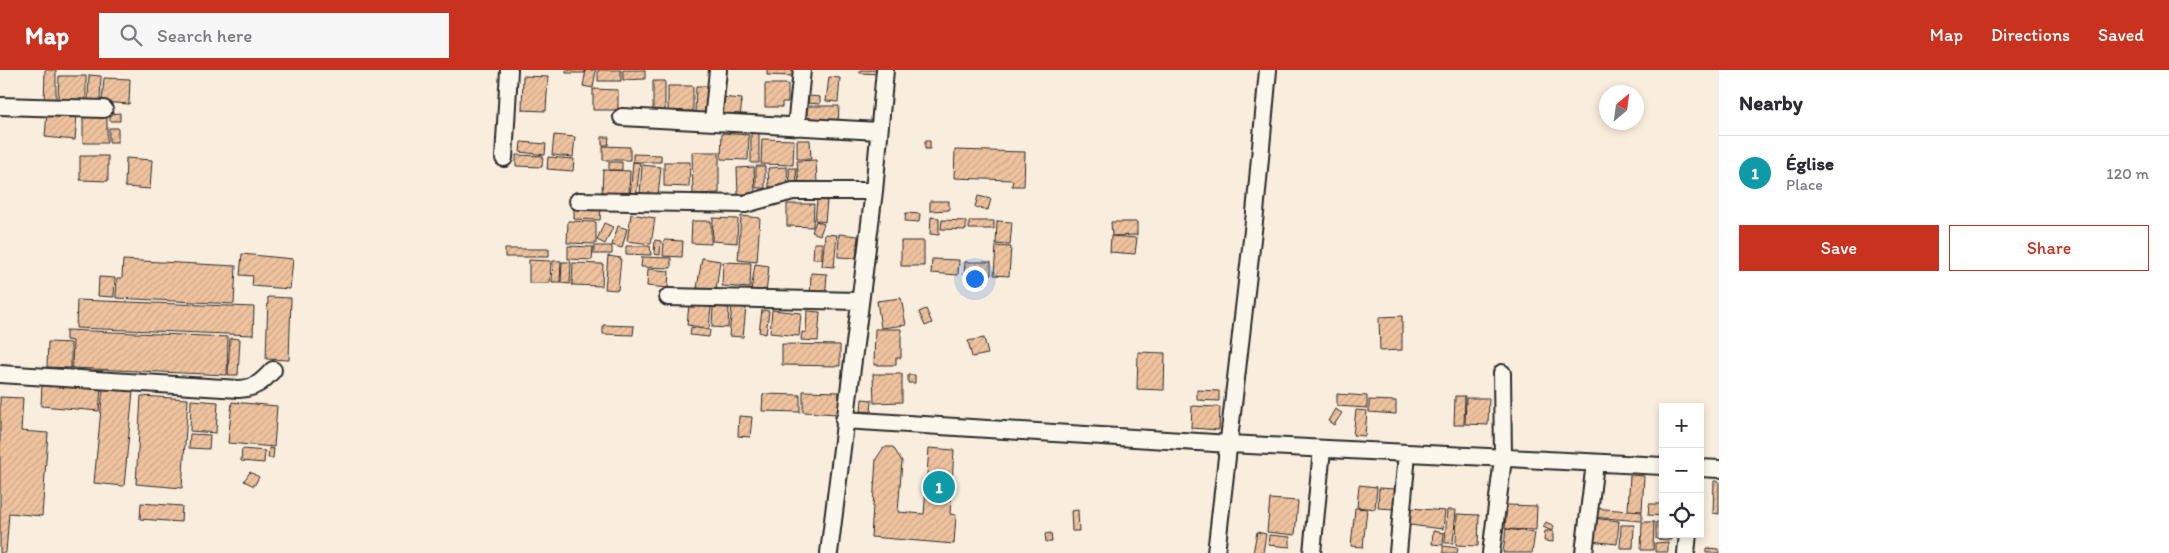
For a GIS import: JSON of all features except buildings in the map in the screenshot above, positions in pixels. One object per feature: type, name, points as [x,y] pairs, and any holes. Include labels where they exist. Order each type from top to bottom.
[{"type":"street","points":[[504,158],[509,70]]},
{"type":"street","points":[[713,122],[718,70]]},
{"type":"street","points":[[796,127],[802,70]]},
{"type":"street","points":[[829,553],[844,420],[874,191],[885,70]]},
{"type":"street","points":[[1216,553],[1230,444],[1268,70]]},
{"type":"street","points":[[0,106],[104,109]]},
{"type":"street","points":[[622,117],[879,131]]},
{"type":"street","points":[[578,201],[745,204],[792,191],[874,191]]},
{"type":"street","points":[[668,297],[859,301]]},
{"type":"street","points":[[0,374],[252,389],[260,384],[273,370]]},
{"type":"street","points":[[1491,553],[1503,459],[1502,373]]},
{"type":"street","points":[[844,420],[1407,454],[1659,466]]},
{"type":"street","points":[[1312,553],[1322,449]]},
{"type":"street","points":[[1398,553],[1407,454]]},
{"type":"street","points":[[1584,553],[1595,463]]},
{"type":"street","points":[[1704,468],[1719,469]]},
{"type":"street","points":[[1686,553],[1688,538]]},
{"type":"place","name":"Église","points":[[939,487]]}]
